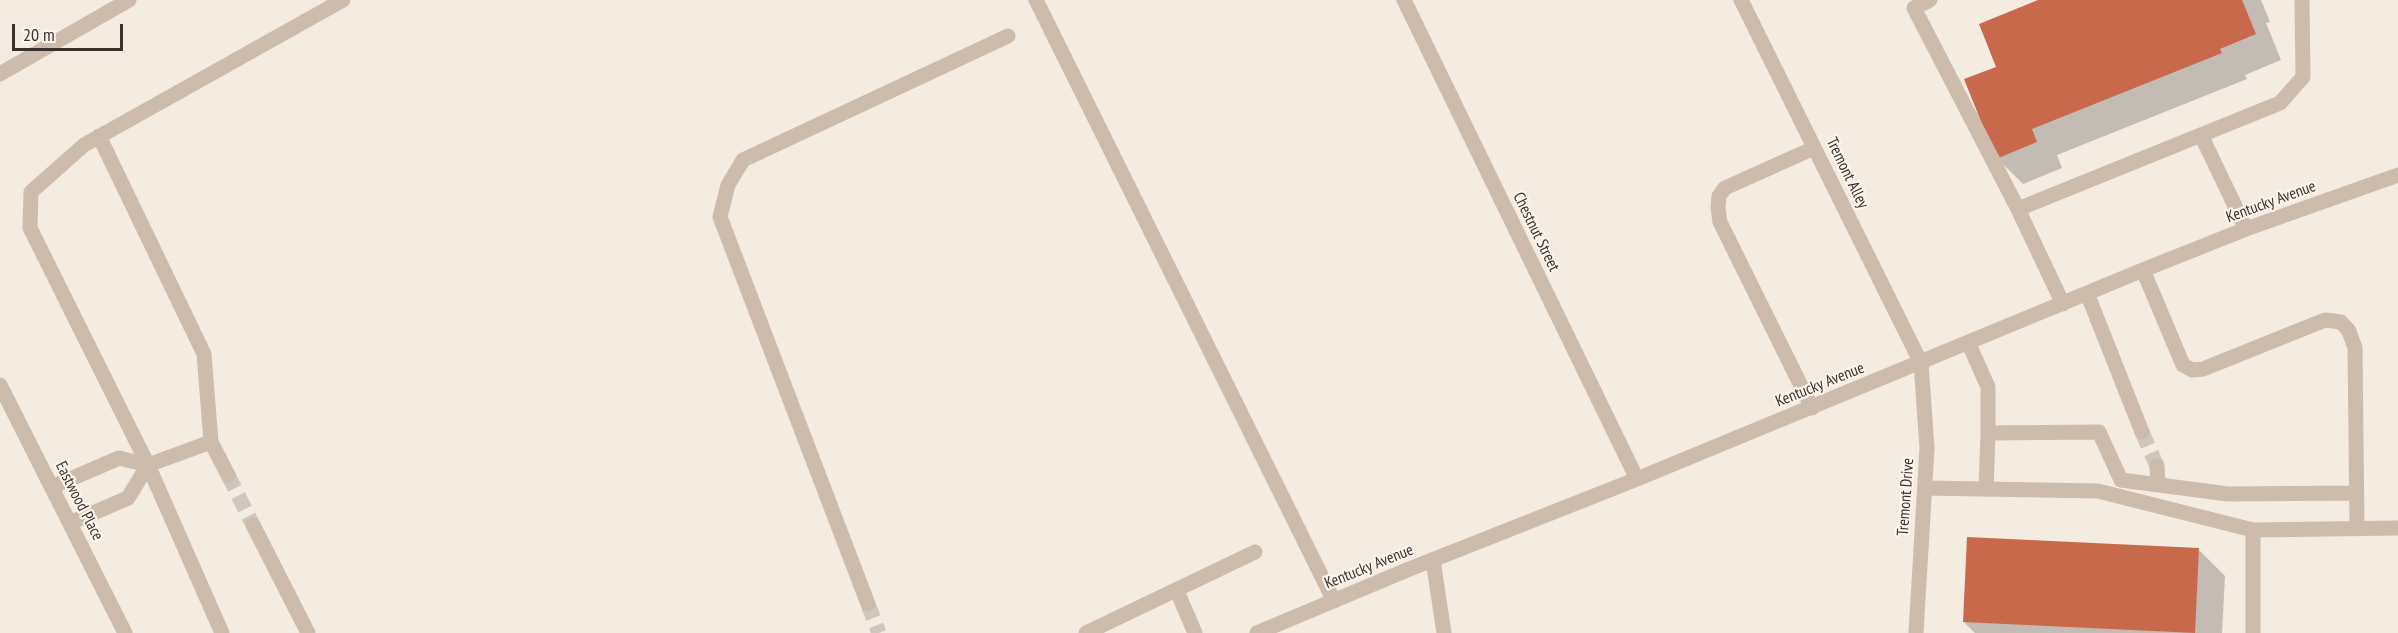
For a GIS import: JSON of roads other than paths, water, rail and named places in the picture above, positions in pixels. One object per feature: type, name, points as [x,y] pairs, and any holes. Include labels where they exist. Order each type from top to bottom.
[{"type":"street","points":[[0,74],[129,0]]},
{"type":"street","points":[[222,633],[148,465],[30,228],[31,192],[84,145],[343,0]]},
{"type":"street","points":[[1036,0],[1334,601]]},
{"type":"street","name":"Chestnut Street","points":[[1404,0],[1636,480]]},
{"type":"street","name":"Tremont Alley","points":[[1741,0],[1920,363]]},
{"type":"street","points":[[1930,0],[1914,8],[2018,209],[2063,304]]},
{"type":"street","points":[[2018,209],[2280,103],[2303,77],[2302,0]]},
{"type":"street","points":[[868,604],[720,217],[728,185],[743,160],[1008,36]]},
{"type":"street","points":[[2200,135],[2246,229]]},
{"type":"street","points":[[99,136],[204,354],[211,442],[228,475]]},
{"type":"street","points":[[1812,408],[1720,222],[1718,208],[1719,196],[1725,188],[1814,148]]},
{"type":"street","name":"Kentucky Avenue","points":[[1257,633],[2246,229],[2398,175]]},
{"type":"street","points":[[2144,270],[2184,365],[2192,370],[2203,369],[2325,320],[2341,322],[2349,331],[2355,348],[2357,529]]},
{"type":"street","points":[[2087,293],[2142,432]]},
{"type":"street","points":[[1968,342],[1988,387],[1986,489]]},
{"type":"street","name":"Tremont Drive","points":[[1916,633],[1927,448],[1920,363]]},
{"type":"street","name":"Eastwood Place","points":[[0,386],[125,633]]},
{"type":"street","points":[[1988,433],[2099,432],[2121,480],[2228,494],[2356,493]]},
{"type":"street","points":[[52,487],[119,458],[148,465],[211,442]]},
{"type":"street","points":[[70,523],[128,498],[148,465]]},
{"type":"street","points":[[2157,466],[2158,485]]},
{"type":"street","points":[[1924,488],[2098,491],[2253,530],[2398,528]]},
{"type":"street","points":[[253,525],[308,633]]},
{"type":"street","points":[[2253,530],[2253,633]]},
{"type":"street","points":[[1086,633],[1255,552]]},
{"type":"street","points":[[1433,560],[1444,633]]},
{"type":"street","points":[[1177,591],[1195,633]]},
{"type":"tunnel","points":[[2142,432],[2157,466]]},
{"type":"tunnel","points":[[228,475],[253,525]]},
{"type":"tunnel","points":[[868,604],[879,633]]}]
